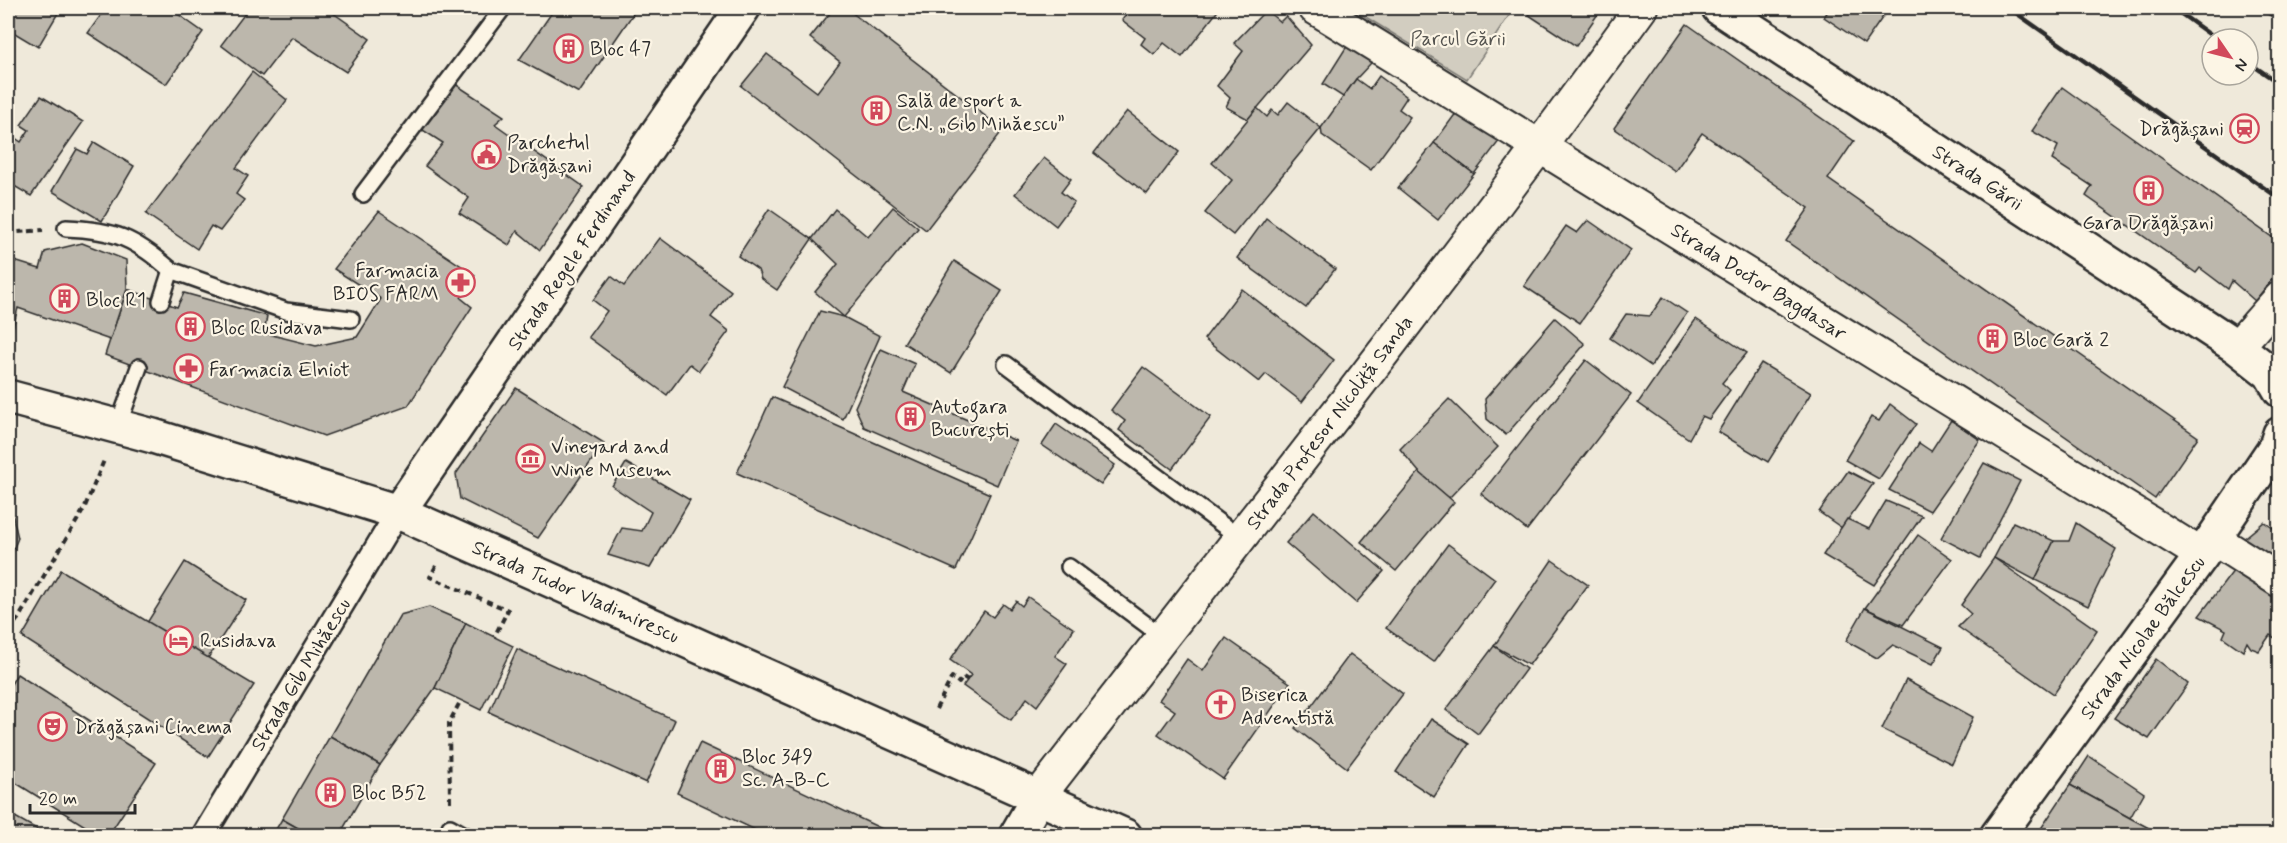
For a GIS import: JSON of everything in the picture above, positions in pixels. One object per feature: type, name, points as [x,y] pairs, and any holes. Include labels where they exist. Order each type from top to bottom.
[{"type":"main road","name":"Strada Regele Ferdinand","points":[[398,512],[743,8]]},
{"type":"main road","name":"Strada Gării","points":[[1719,8],[2237,347]]},
{"type":"main road","points":[[2237,347],[2270,373],[2280,390]]},
{"type":"main road","name":"Strada Tudor Vladimirescu","points":[[8,397],[118,426],[398,512],[1125,836]]},
{"type":"main road","name":"Strada Nicolae Bălcescu","points":[[1997,836],[2208,547],[2276,446],[2280,434]]},
{"type":"main road","name":"Strada Profesor Nicoliță Sanda","points":[[1016,836],[1039,796]]},
{"type":"street","name":"Strada Doctor Bagdasar","points":[[1315,8],[2208,547],[2280,581]]},
{"type":"street","name":"Strada Profesor Nicoliță Sanda","points":[[1039,796],[1541,146],[1641,8]]},
{"type":"street","points":[[2237,347],[2280,298]]},
{"type":"street","name":"Strada Gib Mihăescu","points":[[203,836],[398,512]]},
{"type":"lane","points":[[363,194],[503,8]]},
{"type":"lane","points":[[66,228],[95,229],[129,239],[171,270],[286,311],[351,319]]},
{"type":"lane","points":[[161,301],[171,270]]},
{"type":"lane","points":[[1006,364],[1240,538]]},
{"type":"lane","points":[[118,426],[139,367]]},
{"type":"lane","points":[[1069,567],[1162,637]]},
{"type":"lane","points":[[450,826],[466,836]]},
{"type":"path","points":[[8,233],[66,228]]},
{"type":"path","points":[[8,631],[18,619],[84,509],[118,426]]},
{"type":"path","points":[[450,535],[430,577],[508,610],[494,637]]},
{"type":"path","points":[[936,709],[952,677],[959,682],[963,677],[968,680]]},
{"type":"path","points":[[450,826],[449,723],[461,700]]},
{"type":"green space","name":"Parcul Gării","points":[[1351,8],[1514,8],[1467,79]]},
{"type":"building","points":[[8,8],[61,8],[38,47],[8,29]]},
{"type":"building","points":[[106,8],[174,8],[172,10],[203,32],[166,84],[88,33]]},
{"type":"building","points":[[249,8],[326,8],[370,39],[346,72],[292,37],[262,76],[221,45]]},
{"type":"building","name":"Bloc 47","points":[[555,8],[637,8],[579,93],[519,60]]},
{"type":"building","name":"Sală de sport a C.N. „Gib Mihăescu”","points":[[834,8],[846,8],[1003,130],[926,230],[741,86],[767,54],[817,92],[840,62],[810,38]]},
{"type":"building","points":[[1131,8],[1220,8],[1182,57],[1164,43],[1154,55],[1141,44],[1145,38],[1122,20]]},
{"type":"building","points":[[1535,8],[1602,8],[1576,46],[1529,15]]},
{"type":"building","points":[[1830,8],[1889,8],[1864,44],[1824,17]]},
{"type":"building","points":[[1266,10],[1280,22],[1286,16],[1311,45],[1248,119],[1226,107],[1230,98],[1217,86],[1243,51],[1234,43]]},
{"type":"building","name":"Bloc Gară 2","points":[[1687,24],[1854,141],[1828,179],[2198,437],[2155,499],[1786,241],[1809,208],[1702,133],[1675,171],[1614,128]]},
{"type":"building","points":[[1347,46],[1372,62],[1343,97],[1323,84]]},
{"type":"building","points":[[252,72],[287,100],[236,168],[248,176],[236,194],[244,200],[220,231],[211,226],[197,249],[146,214]]},
{"type":"building","points":[[1379,76],[1407,97],[1399,109],[1410,117],[1371,170],[1322,135],[1321,128],[1356,79],[1370,89]]},
{"type":"building","name":"Parchetul Drăgășani","points":[[449,80],[504,116],[495,124],[584,187],[540,250],[517,231],[509,245],[459,213],[469,198],[425,166],[443,143],[415,125]]},
{"type":"building","name":"Gara Drăgășani","points":[[2062,87],[2280,243],[2280,269],[2255,301],[2232,281],[2228,289],[2200,268],[2196,273],[2086,196],[2092,186],[2052,160],[2058,146],[2032,131]]},
{"type":"building","points":[[41,96],[83,122],[31,196],[11,184],[8,189],[8,133],[21,142],[29,130],[21,125]]},
{"type":"building","points":[[1288,102],[1321,128],[1233,235],[1205,213],[1232,180],[1212,163],[1257,108],[1267,117],[1272,110],[1278,115]]},
{"type":"building","points":[[1459,109],[1500,140],[1474,174],[1434,143]]},
{"type":"building","points":[[1127,111],[1179,152],[1147,194],[1094,153]]},
{"type":"building","points":[[94,142],[134,166],[102,221],[52,191],[77,149],[87,154]]},
{"type":"building","points":[[1434,143],[1474,174],[1438,220],[1398,188]]},
{"type":"building","points":[[1044,158],[1071,179],[1061,192],[1074,202],[1056,226],[1015,194]]},
{"type":"building","points":[[893,207],[918,228],[844,317],[815,292],[838,264],[812,239],[835,209],[868,237]]},
{"type":"building","points":[[769,209],[812,239],[777,290],[761,279],[758,270],[738,256]]},
{"type":"building","name":"Bloc Rusidava","points":[[379,211],[475,275],[461,298],[472,307],[408,406],[324,436],[105,355],[127,289],[177,307],[184,293],[267,316],[264,333],[316,346],[357,337],[381,299],[334,269]]},
{"type":"building","points":[[1266,218],[1335,269],[1306,308],[1237,258]]},
{"type":"building","points":[[1588,220],[1631,250],[1580,323],[1524,286],[1566,226],[1577,233]]},
{"type":"building","points":[[660,238],[731,291],[711,317],[729,331],[699,371],[690,364],[667,395],[588,337],[607,311],[593,300],[611,276],[624,286]]},
{"type":"building","name":"Bloc R1","points":[[82,243],[126,260],[127,289],[110,340],[18,308],[12,331],[8,329],[8,259],[40,269],[45,252]]},
{"type":"building","name":"Autogara București","points":[[954,261],[1002,291],[951,373],[904,343]]},
{"type":"building","points":[[1242,289],[1334,360],[1302,402],[1266,374],[1259,382],[1204,339]]},
{"type":"building","points":[[1663,297],[1687,313],[1651,366],[1610,338],[1626,314],[1650,316]]},
{"type":"building","points":[[820,311],[844,317],[880,336],[843,419],[782,387]]},
{"type":"building","points":[[1555,318],[1585,344],[1506,435],[1487,419],[1485,399]]},
{"type":"building","points":[[1696,319],[1747,353],[1722,383],[1730,390],[1709,419],[1702,416],[1689,439],[1638,403]]},
{"type":"building","name":"Autogara București","points":[[881,349],[915,364],[903,392],[1016,441],[997,485],[864,427],[855,407]]},
{"type":"building","points":[[1586,360],[1631,395],[1527,530],[1481,494]]},
{"type":"building","points":[[1761,363],[1811,393],[1768,462],[1718,432]]},
{"type":"building","points":[[1143,367],[1211,417],[1172,469],[1119,430],[1125,421],[1111,410]]},
{"type":"building","name":"Vineyard and Wine Museum","points":[[516,388],[604,443],[538,538],[460,499],[456,474]]},
{"type":"building","points":[[772,397],[990,494],[956,570],[737,473]]},
{"type":"building","points":[[1449,399],[1498,447],[1449,498],[1419,472],[1400,449]]},
{"type":"building","points":[[1890,404],[1916,424],[1879,479],[1845,460],[1871,417],[1879,421]]},
{"type":"building","points":[[1951,420],[1980,440],[1930,511],[1889,490],[1919,443],[1931,451]]},
{"type":"building","points":[[1056,424],[1115,465],[1101,485],[1042,445]]},
{"type":"building","points":[[626,463],[690,500],[650,568],[608,555],[622,528],[642,531],[651,512],[612,486]]},
{"type":"building","points":[[1984,463],[2020,481],[1980,558],[1941,538]]},
{"type":"building","points":[[1848,471],[1873,484],[1842,528],[1819,512]]},
{"type":"building","points":[[1419,472],[1454,502],[1396,571],[1361,542]]},
{"type":"building","points":[[8,496],[18,538],[8,562]]},
{"type":"building","points":[[1886,501],[1922,516],[1874,585],[1823,555],[1847,519],[1869,529]]},
{"type":"building","points":[[1314,511],[1384,571],[1356,603],[1286,543]]},
{"type":"building","points":[[2013,522],[2054,541],[2035,580],[1994,558]]},
{"type":"building","points":[[2264,522],[2280,533],[2280,567],[2241,541]]},
{"type":"building","points":[[2076,523],[2116,549],[2088,606],[2035,580],[2054,541],[2069,541]]},
{"type":"building","points":[[1918,535],[1952,559],[1903,625],[1865,608]]},
{"type":"building","points":[[1448,544],[1495,579],[1434,662],[1386,628]]},
{"type":"building","points":[[1994,558],[2097,630],[2054,694],[1958,627],[1971,614],[1961,605]]},
{"type":"building","points":[[1552,560],[1588,585],[1529,665],[1494,646]]},
{"type":"building","name":"Rusidava","points":[[185,562],[246,600],[163,727],[105,690]]},
{"type":"building","points":[[2237,566],[2280,593],[2280,641],[2270,635],[2259,651],[2251,648],[2247,642],[2243,651],[2223,637],[2226,630],[2199,616]]},
{"type":"building","points":[[61,570],[254,685],[208,757],[22,637]]},
{"type":"building","points":[[1028,597],[1074,629],[1055,656],[1067,664],[1037,706],[1027,698],[1011,720],[963,686],[971,675],[950,660],[984,611],[993,617],[1003,604],[1010,609],[1016,601],[1022,606]]},
{"type":"building","points":[[429,607],[466,623],[435,688],[380,765],[330,736],[400,615]]},
{"type":"building","points":[[1865,608],[1943,647],[1933,664],[1893,645],[1877,658],[1846,641]]},
{"type":"building","points":[[466,623],[513,646],[481,710],[435,688]]},
{"type":"building","name":"Biserica Adventistă","points":[[1226,638],[1290,683],[1223,779],[1158,734],[1175,711],[1159,700],[1187,659],[1203,671]]},
{"type":"building","points":[[1494,646],[1526,669],[1478,734],[1446,710]]},
{"type":"building","points":[[517,649],[675,720],[646,783],[489,712]]},
{"type":"building","points":[[1350,654],[1403,694],[1347,768],[1295,728]]},
{"type":"building","points":[[2156,659],[2188,684],[2149,739],[2114,718]]},
{"type":"building","name":"Drăgășani Cinema","points":[[17,674],[156,763],[108,836],[101,836],[8,778],[8,689]]},
{"type":"building","points":[[1906,680],[1973,717],[1952,764],[1882,729]]},
{"type":"building","points":[[1431,719],[1469,744],[1434,797],[1396,772]]},
{"type":"building","name":"Bloc B52","points":[[330,736],[380,765],[339,836],[312,836],[282,819]]},
{"type":"building","name":"Bloc 349 Sc. A-B-C","points":[[700,743],[897,836],[768,836],[677,793]]},
{"type":"building","points":[[2089,756],[2144,793],[2130,818],[2070,785]]},
{"type":"building","points":[[2070,785],[2130,818],[2164,836],[2036,836]]},
{"type":"building","points":[[8,813],[49,836],[8,836]]},
{"type":"building","points":[[282,819],[312,836],[272,836]]},
{"type":"railway","points":[[2009,8],[2280,199]]},
{"type":"railway","points":[[2173,8],[2200,27]]},
{"type":"railway","points":[[2259,8],[2280,19]]},
{"type":"railway","points":[[2260,70],[2280,84]]},
{"type":"place","name":"Bloc 47","points":[[569,48]]},
{"type":"place","name":"Sală de sport a C.N. „Gib Mihăescu”","points":[[876,111]]},
{"type":"place","name":"Drăgășani","points":[[2245,128]]},
{"type":"place","name":"Parchetul Drăgășani","points":[[486,154]]},
{"type":"place","name":"Gara Drăgășani","points":[[2148,191]]},
{"type":"place","name":"Farmacia BIOS FARM","points":[[460,282]]},
{"type":"place","name":"Bloc R1","points":[[65,299]]},
{"type":"place","name":"Bloc Rusidava","points":[[190,327]]},
{"type":"place","name":"Bloc Gară 2","points":[[1992,339]]},
{"type":"place","name":"Farmacia Elniot","points":[[188,369]]},
{"type":"place","name":"Autogara București","points":[[910,417]]},
{"type":"place","name":"Vineyard and Wine Museum","points":[[530,458]]},
{"type":"place","name":"Rusidava","points":[[179,640]]},
{"type":"place","name":"Biserica Adventistă","points":[[1220,705]]},
{"type":"place","name":"Drăgășani Cinema","points":[[53,726]]},
{"type":"place","name":"Bloc 349 Sc. A-B-C","points":[[721,768]]},
{"type":"place","name":"Bloc B52","points":[[331,792]]}]
